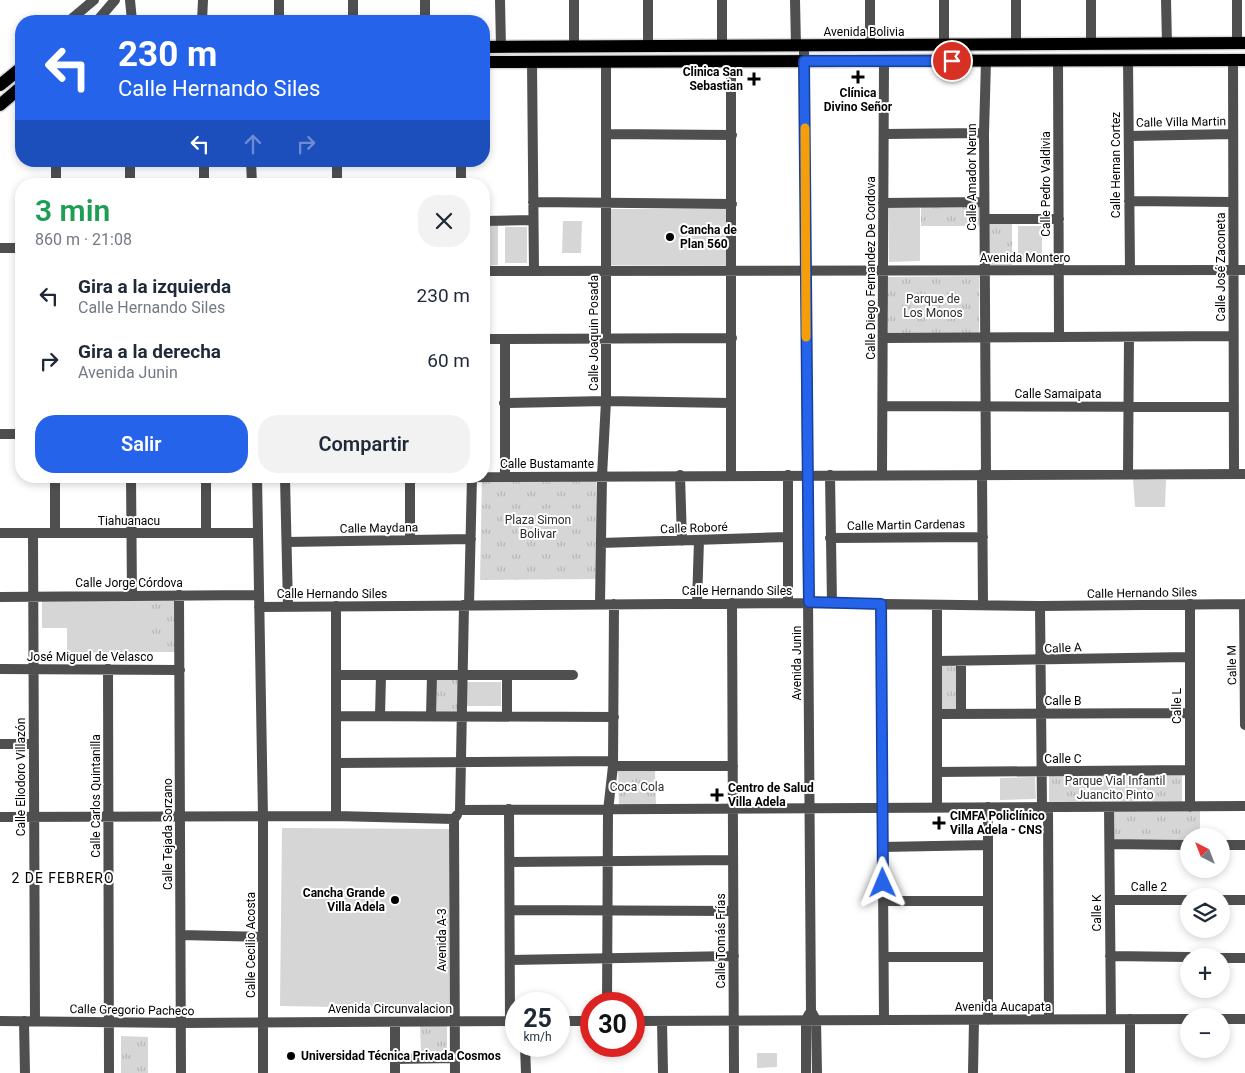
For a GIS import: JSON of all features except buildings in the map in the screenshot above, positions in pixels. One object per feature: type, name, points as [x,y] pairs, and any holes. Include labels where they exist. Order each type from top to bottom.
[{"type":"main road","name":"Avenida Bolivia","points":[[490,47],[1241,43]]},
{"type":"main road","points":[[490,62],[1239,60]]},
{"type":"main road","points":[[0,85],[15,73]]},
{"type":"main road","points":[[0,103],[15,92]]},
{"type":"street","points":[[76,15],[94,0]]},
{"type":"street","points":[[101,15],[115,0]]},
{"type":"street","points":[[130,0],[131,15]]},
{"type":"street","points":[[202,15],[203,0]]},
{"type":"street","points":[[279,0],[279,15]]},
{"type":"street","points":[[353,0],[353,15]]},
{"type":"street","points":[[425,0],[425,15]]},
{"type":"street","points":[[500,0],[501,47]]},
{"type":"street","points":[[574,0],[574,47]]},
{"type":"street","points":[[648,0],[648,46]]},
{"type":"street","points":[[722,0],[722,46]]},
{"type":"street","name":"Avenida Junin","points":[[795,0],[800,46],[804,61],[811,1017],[806,1073]]},
{"type":"street","points":[[870,0],[870,45]]},
{"type":"street","points":[[944,0],[944,45]]},
{"type":"street","points":[[1016,0],[1016,44]]},
{"type":"street","points":[[1091,0],[1091,44]]},
{"type":"street","points":[[1166,0],[1166,44]]},
{"type":"street","points":[[1237,0],[1241,43]]},
{"type":"street","name":"Calle Amador Nerun","points":[[982,606],[986,406],[984,133],[986,60]]},
{"type":"street","name":"Calle Pedro Valdivia","points":[[1058,60],[1059,338]]},
{"type":"street","name":"Calle Hernan Cortez","points":[[1128,60],[1130,270]]},
{"type":"street","name":"Calle José Zaconeta","points":[[1239,60],[1233,134],[1233,270],[1234,407],[1240,474]]},
{"type":"street","name":"Calle Joaquin Posada","points":[[600,604],[602,476],[606,401],[606,61]]},
{"type":"street","points":[[731,61],[733,271],[731,475]]},
{"type":"street","name":"Calle Diego Fernandez De Cordova","points":[[882,474],[884,61]]},
{"type":"street","points":[[532,62],[534,271]]},
{"type":"street","points":[[884,134],[984,133]]},
{"type":"street","points":[[606,134],[732,135]]},
{"type":"street","name":"Calle Villa Martin","points":[[1129,136],[1233,134]]},
{"type":"street","points":[[533,202],[732,204]]},
{"type":"street","points":[[884,203],[984,202]]},
{"type":"street","points":[[1129,202],[1233,202]]},
{"type":"street","points":[[985,219],[1059,219]]},
{"type":"street","points":[[490,221],[533,220]]},
{"type":"street","points":[[0,248],[15,248]]},
{"type":"street","name":"Avenida Montero","points":[[490,272],[1245,270]]},
{"type":"street","points":[[883,338],[1234,336]]},
{"type":"street","points":[[490,339],[732,338]]},
{"type":"street","points":[[1128,474],[1129,338]]},
{"type":"street","points":[[505,476],[504,403],[506,339]]},
{"type":"street","points":[[504,403],[606,401],[731,404]]},
{"type":"street","name":"Calle Samaipata","points":[[883,406],[1234,407]]},
{"type":"street","points":[[0,434],[15,434]]},
{"type":"street","name":"Calle Bustamante","points":[[490,476],[1240,474]]},
{"type":"street","points":[[680,475],[682,541]]},
{"type":"street","points":[[788,475],[788,603]]},
{"type":"street","points":[[830,475],[832,603]]},
{"type":"street","points":[[55,483],[55,533]]},
{"type":"street","points":[[131,483],[132,596]]},
{"type":"street","points":[[206,483],[206,532]]},
{"type":"street","name":"Calle Cecilio Acosta","points":[[257,483],[263,817],[263,1073]]},
{"type":"street","points":[[285,483],[288,606]]},
{"type":"street","points":[[410,483],[410,540]]},
{"type":"street","points":[[0,817],[336,816],[454,819],[460,810],[462,675],[471,539],[472,483]]},
{"type":"street","name":"Tiahuanacu","points":[[0,533],[258,533]]},
{"type":"street","name":"Calle Eliodoro Villazón","points":[[25,1073],[30,1021],[34,817],[34,533]]},
{"type":"street","name":"Calle Roboré","points":[[601,543],[787,537]]},
{"type":"street","name":"Calle Martin Cardenas","points":[[830,538],[983,537]]},
{"type":"street","name":"Calle Maydana","points":[[287,542],[471,539]]},
{"type":"street","points":[[697,603],[699,540]]},
{"type":"street","name":"Calle Tejada Sorzano","points":[[179,595],[181,1073]]},
{"type":"street","name":"Calle Jorge Córdova","points":[[0,596],[259,595]]},
{"type":"street","name":"Calle Hernando Siles","points":[[259,607],[809,602],[982,606],[1244,604]]},
{"type":"street","name":"Calle Tomás Frías","points":[[732,603],[734,1073]]},
{"type":"street","points":[[607,992],[608,810],[613,764],[614,717],[614,604]]},
{"type":"street","points":[[881,604],[884,1020]]},
{"type":"street","name":"Calle L","points":[[1190,604],[1190,807]]},
{"type":"street","name":"Calle M","points":[[1244,604],[1245,725]]},
{"type":"street","points":[[937,605],[937,807]]},
{"type":"street","points":[[336,606],[336,816]]},
{"type":"street","points":[[1040,606],[1042,771],[1045,807],[1049,1020]]},
{"type":"street","name":"Calle A","points":[[937,662],[1190,657]]},
{"type":"street","points":[[961,661],[961,714]]},
{"type":"street","name":"José Miguel de Velasco","points":[[0,669],[180,670]]},
{"type":"street","name":"Calle Carlos Quintanilla","points":[[108,669],[109,1073]]},
{"type":"street","points":[[336,675],[573,675]]},
{"type":"street","points":[[380,716],[381,675]]},
{"type":"street","points":[[431,716],[432,675]]},
{"type":"street","points":[[507,675],[507,716]]},
{"type":"street","name":"Calle B","points":[[937,714],[1190,713]]},
{"type":"street","points":[[336,716],[614,717]]},
{"type":"street","points":[[0,744],[33,744]]},
{"type":"street","points":[[337,763],[462,762],[733,766]]},
{"type":"street","name":"Calle C","points":[[937,772],[1190,770]]},
{"type":"street","points":[[460,810],[1245,806]]},
{"type":"street","points":[[988,807],[988,1020]]},
{"type":"street","name":"Calle K","points":[[1109,807],[1111,1019]]},
{"type":"street","points":[[508,809],[512,992]]},
{"type":"street","name":"Avenida A-3","points":[[454,819],[455,1073]]},
{"type":"street","points":[[1110,844],[1180,845]]},
{"type":"street","points":[[882,847],[988,845]]},
{"type":"street","points":[[1230,845],[1245,845]]},
{"type":"street","points":[[510,862],[733,860]]},
{"type":"street","name":"Calle 2","points":[[1110,900],[1180,900]]},
{"type":"street","points":[[1230,900],[1245,900]]},
{"type":"street","points":[[883,902],[988,901]]},
{"type":"street","points":[[510,910],[733,911]]},
{"type":"street","points":[[181,936],[263,937]]},
{"type":"street","points":[[510,960],[734,956]]},
{"type":"street","points":[[1110,956],[1180,957]]},
{"type":"street","points":[[884,957],[988,957]]},
{"type":"street","points":[[1230,958],[1245,958]]},
{"type":"street","points":[[645,1021],[811,1017]]},
{"type":"street","name":"Avenida Junin","points":[[811,1017],[817,1073]]},
{"type":"street","name":"Avenida Aucapata","points":[[811,1017],[884,1020],[1180,1019]]},
{"type":"street","points":[[1230,1019],[1245,1019]]},
{"type":"street","points":[[973,1073],[974,1020]]},
{"type":"street","points":[[1130,1020],[1130,1073]]},
{"type":"street","name":"Calle Gregorio Pacheco","points":[[0,1021],[263,1022]]},
{"type":"street","name":"Avenida Circunvalacion","points":[[263,1022],[505,1021]]},
{"type":"street","points":[[662,1021],[663,1073]]},
{"type":"street","points":[[395,1022],[395,1073]]},
{"type":"street","points":[[526,1057],[526,1073]]},
{"type":"street","points":[[395,1059],[455,1058]]},
{"type":"green space","points":[[921,206],[980,206],[980,226],[921,226]]},
{"type":"green space","points":[[889,208],[920,208],[920,261],[889,262]]},
{"type":"green space","name":"Cancha de Plan 560","points":[[611,209],[728,209],[728,265],[611,265]]},
{"type":"green space","points":[[563,221],[582,221],[581,253],[562,253]]},
{"type":"green space","points":[[988,223],[1012,223],[1012,265],[988,265]]},
{"type":"green space","points":[[490,224],[498,224],[498,265],[490,266]]},
{"type":"green space","points":[[1018,226],[1042,226],[1042,261],[1018,262]]},
{"type":"green space","points":[[505,227],[527,227],[527,263],[505,263]]},
{"type":"green space","name":"Parque de Los Monos","points":[[979,276],[979,334],[888,335],[887,277]]},
{"type":"green space","name":"Plaza Simon Bolivar","points":[[490,476],[596,476],[597,579],[480,580],[482,483],[490,483]]},
{"type":"green space","points":[[1133,479],[1166,480],[1165,507],[1135,507]]},
{"type":"green space","points":[[148,592],[148,652],[67,653],[67,628],[42,628],[42,593]]},
{"type":"green space","points":[[148,592],[176,592],[176,652],[148,652]]},
{"type":"green space","points":[[958,665],[958,711],[942,710],[942,666]]},
{"type":"green space","points":[[433,677],[461,677],[460,715],[433,714]]},
{"type":"green space","points":[[467,682],[501,682],[501,706],[467,706]]},
{"type":"green space","name":"Coca Cola","points":[[655,768],[656,805],[619,806],[618,769]]},
{"type":"green space","name":"Parque Vial Infantil Juancito Pinto","points":[[1182,774],[1182,802],[1049,802],[1049,775]]},
{"type":"green space","points":[[1035,777],[1036,799],[1000,800],[1000,778]]},
{"type":"green space","points":[[1109,811],[1200,811],[1200,828],[1180,828],[1180,840],[1114,839]]},
{"type":"green space","points":[[282,828],[449,829],[449,1009],[280,1006]]},
{"type":"green space","points":[[447,1022],[447,1053],[421,1054],[420,1024]]},
{"type":"green space","points":[[121,1036],[148,1037],[148,1073],[121,1073]]},
{"type":"green space","points":[[757,1053],[777,1053],[777,1067],[757,1068]]},
{"type":"slow traffic","points":[[805,128],[806,337]]},
{"type":"place","name":"Clínica Divino Señor","points":[[858,77]]},
{"type":"place","name":"Clinica San Sebastian","points":[[754,79]]},
{"type":"place","name":"Cancha de Plan 560","points":[[670,237]]},
{"type":"place","name":"Centro de Salud Villa Adela","points":[[717,795]]},
{"type":"place","name":"CIMFA Policlínico Villa Adela - CNS","points":[[939,823]]},
{"type":"place","name":"Cancha Grande Villa Adela","points":[[395,900]]},
{"type":"place","name":"Universidad Técnica Privada Cosmos","points":[[291,1056]]},
{"type":"district","name":"2 DE FEBRERO","points":[[63,878]]},
{"type":"route","points":[[883,883],[881,604],[809,602],[804,61],[952,61]]}]
